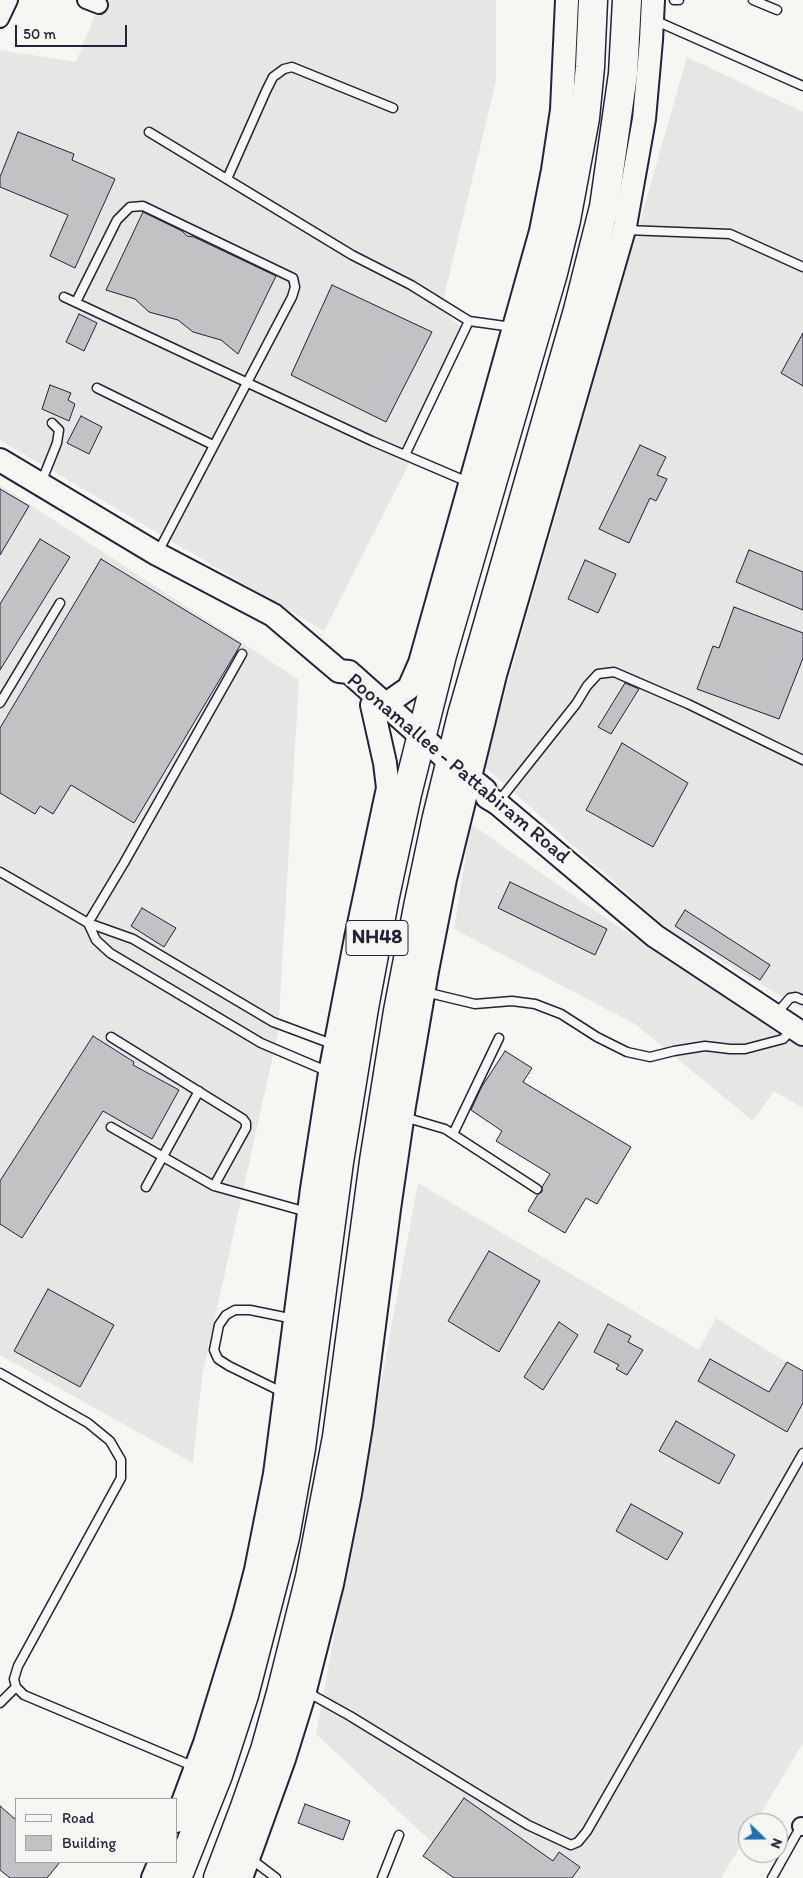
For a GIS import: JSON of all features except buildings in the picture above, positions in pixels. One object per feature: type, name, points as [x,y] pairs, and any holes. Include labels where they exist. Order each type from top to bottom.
[{"type":"highway","name":"NH48","points":[[177,1878],[218,1775],[244,1695],[267,1610],[294,1494],[337,1171],[385,896],[436,677],[553,272],[566,220],[585,118],[593,0]]},
{"type":"highway","name":"NH48","points":[[218,1878],[264,1750],[284,1684],[310,1577],[333,1460],[372,1170],[398,1011],[435,826],[459,774],[476,661],[578,310],[602,216],[621,92],[627,0]]},
{"type":"street","points":[[0,19],[9,0]]},
{"type":"street","points":[[409,688],[420,663],[541,231],[555,161],[562,110],[567,0]]},
{"type":"street","points":[[241,1878],[284,1759],[332,1584],[350,1494],[403,1116],[445,879],[459,774],[500,657],[624,230],[644,119],[652,9]]},
{"type":"street","name":"Poonamallee - Pattabiram Road","points":[[0,460],[157,554],[273,615],[339,671],[343,680],[379,704],[459,774],[480,796],[492,800],[654,936],[790,1025]]},
{"type":"street","points":[[178,1816],[230,1664],[256,1570],[275,1474],[309,1213],[330,1073],[388,788],[379,704],[409,688],[436,677]]},
{"type":"street","points":[[153,1878],[160,1863]]},
{"type":"lane","points":[[674,0],[679,0]]},
{"type":"lane","points":[[753,0],[777,10]]},
{"type":"lane","points":[[652,9],[803,86]]},
{"type":"lane","points":[[227,179],[273,77],[284,69],[292,67],[393,108]]},
{"type":"lane","points":[[149,132],[352,254],[411,286],[469,321],[515,328]]},
{"type":"lane","points":[[76,302],[117,220],[130,207],[143,206],[293,278],[295,287],[292,297],[246,381],[157,554]]},
{"type":"lane","points":[[624,230],[730,234],[803,267]]},
{"type":"lane","points":[[64,297],[405,455],[470,483]]},
{"type":"lane","points":[[405,455],[469,321]]},
{"type":"lane","points":[[97,388],[213,445]]},
{"type":"lane","points":[[40,484],[57,442],[58,430],[52,423]]},
{"type":"lane","points":[[0,702],[60,602]]},
{"type":"lane","points":[[88,922],[124,863],[242,654]]},
{"type":"lane","points":[[492,800],[576,704],[587,686],[598,674],[614,672],[803,760]]},
{"type":"lane","points":[[0,872],[88,922],[133,939],[274,1022],[335,1045]]},
{"type":"lane","points":[[88,922],[96,940],[110,953],[261,1043],[330,1073]]},
{"type":"lane","points":[[424,992],[475,1004],[512,1001],[535,1004],[560,1014],[627,1052],[650,1057],[674,1050],[705,1046],[745,1049],[783,1040],[790,1025],[790,998],[796,997],[803,1000]]},
{"type":"lane","points":[[111,1036],[238,1115],[246,1123],[246,1128],[214,1186]]},
{"type":"lane","points":[[453,1134],[499,1038]]},
{"type":"lane","points":[[146,1186],[199,1091]]},
{"type":"lane","points":[[403,1116],[445,1128],[537,1189]]},
{"type":"lane","points":[[111,1127],[214,1186],[309,1213]]},
{"type":"lane","points":[[286,1395],[229,1366],[218,1359],[214,1350],[219,1325],[226,1315],[235,1310],[250,1310],[296,1319]]},
{"type":"lane","points":[[0,1373],[88,1423],[110,1441],[121,1460],[121,1478],[18,1666],[14,1679],[16,1688],[24,1695],[46,1705],[196,1767]]},
{"type":"lane","points":[[304,1691],[350,1716],[528,1826],[571,1845],[578,1842],[591,1823],[803,1453]]},
{"type":"lane","points":[[0,1703],[16,1688]]},
{"type":"lane","points":[[772,1878],[802,1825]]},
{"type":"lane","points":[[382,1878],[399,1835]]},
{"type":"lane","points":[[249,1857],[276,1878]]},
{"type":"shaded area","points":[[101,0],[496,0],[496,81],[441,309],[463,329],[405,472],[324,631],[0,440],[0,50],[76,62]]},
{"type":"shaded area","points":[[687,57],[803,112],[803,1009],[667,929],[484,766]]},
{"type":"shaded area","points":[[0,485],[299,680],[278,1032],[202,1377],[193,1463],[0,1355]]},
{"type":"shaded area","points":[[471,824],[610,921],[803,1046],[803,1108],[774,1091],[753,1121],[635,1024],[454,929]]},
{"type":"shaded area","points":[[418,1183],[699,1350],[716,1318],[803,1373],[803,1743],[761,1813],[738,1813],[738,1850],[721,1878],[470,1878],[316,1734]]}]
